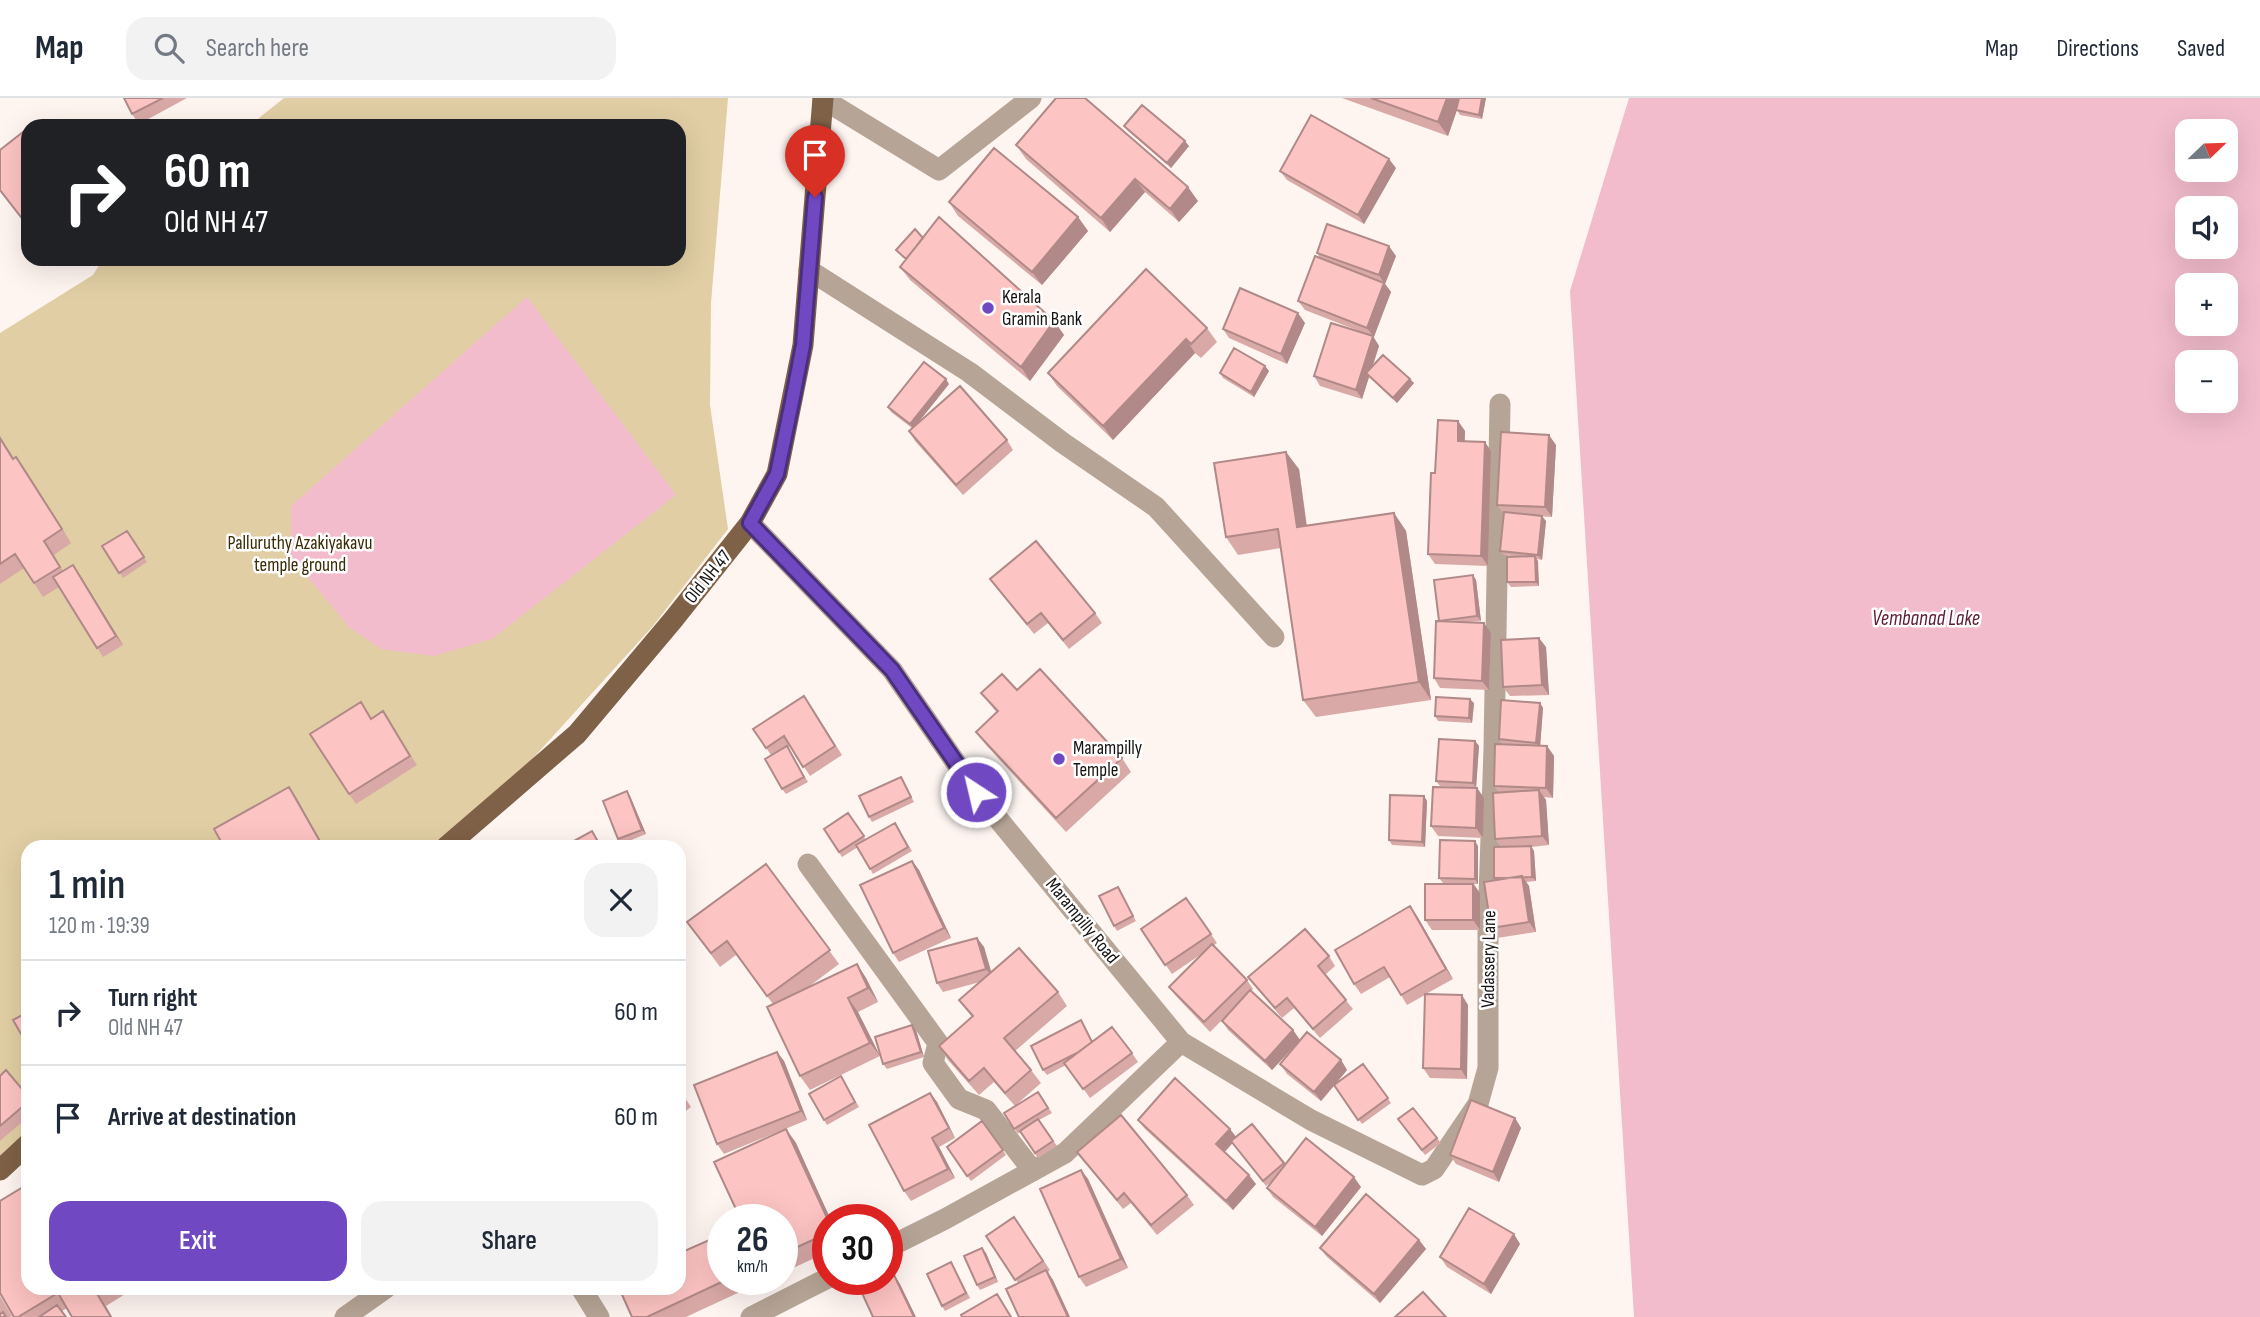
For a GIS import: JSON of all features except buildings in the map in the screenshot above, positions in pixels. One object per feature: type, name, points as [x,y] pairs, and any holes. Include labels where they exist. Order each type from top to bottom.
[{"type":"main road","name":"Old NH 47","points":[[454,840],[577,734],[750,523],[777,474],[803,345],[823,99]]},
{"type":"main road","points":[[0,1170],[21,1150]]},
{"type":"street","points":[[823,99],[940,170],[1031,98]]},
{"type":"street","points":[[809,270],[969,372],[1063,443],[1156,507],[1274,638]]},
{"type":"street","name":"Vadassery Lane","points":[[1181,1042],[1311,1120],[1422,1175],[1434,1170],[1478,1104],[1488,1068],[1488,926],[1500,404]]},
{"type":"street","name":"Marampilly Road","points":[[750,523],[892,670],[976,792],[1181,1042]]},
{"type":"street","points":[[808,863],[938,1043],[933,1063],[959,1099],[986,1110],[1033,1171]]},
{"type":"street","points":[[903,1240],[1065,1153],[1181,1042]]},
{"type":"street","points":[[751,1317],[812,1286]]},
{"type":"street","points":[[345,1317],[376,1295]]},
{"type":"street","points":[[585,1295],[599,1317]]},
{"type":"green space","name":"Palluruthy Azakiyakavu temple ground","points":[[284,98],[728,98],[711,303],[710,405],[728,529],[653,626],[535,756],[454,840],[21,840],[21,1149],[0,1163],[0,333],[93,275],[99,266],[686,266],[686,119],[258,119]]},
{"type":"water","name":"Vembanad Lake","points":[[1629,98],[2260,98],[2260,1317],[1634,1317],[1570,291]]},
{"type":"water","points":[[527,297],[676,495],[492,639],[434,656],[381,649],[349,627],[291,557],[291,506]]},
{"type":"place","name":"Kerala Gramin Bank","points":[[988,308]]},
{"type":"place","name":"Marampilly Temple","points":[[1059,759]]},
{"type":"route","points":[[815,197],[803,345],[793,397],[777,474],[750,523],[892,670],[976,792]]}]
